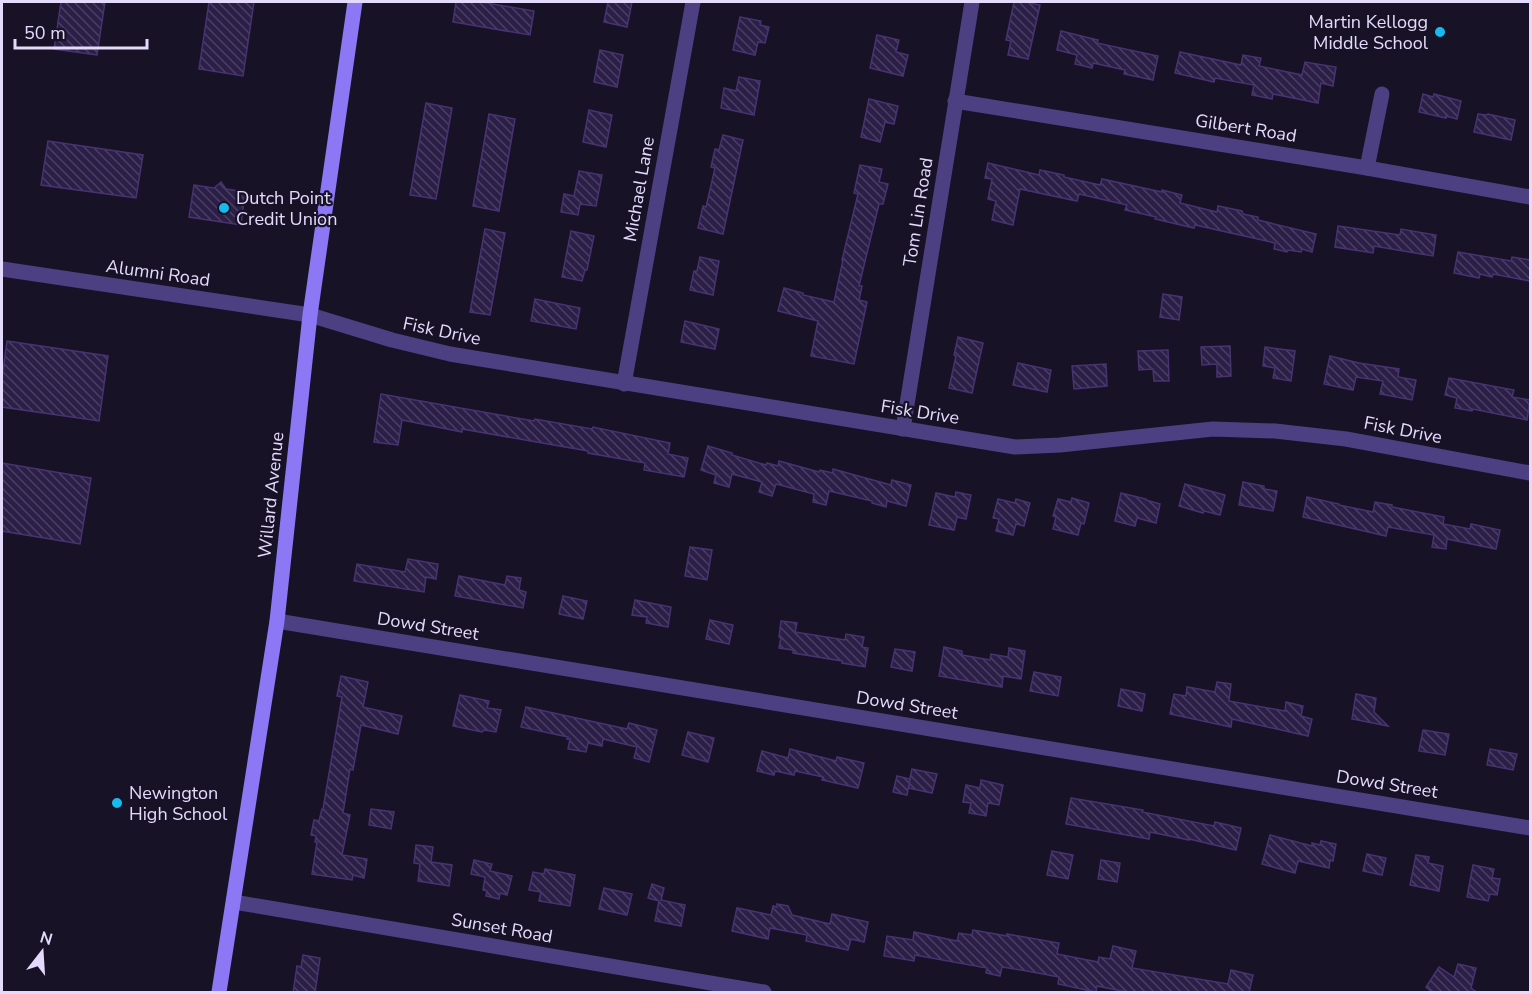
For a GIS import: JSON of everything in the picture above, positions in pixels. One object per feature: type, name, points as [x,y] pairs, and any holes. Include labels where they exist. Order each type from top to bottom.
[{"type":"main road","name":"Willard Avenue","points":[[219,993],[277,621],[310,315],[355,2]]},
{"type":"street","name":"Michael Lane","points":[[624,384],[693,2]]},
{"type":"street","name":"Tom Lin Road","points":[[903,429],[972,2]]},
{"type":"street","points":[[1367,168],[1382,94]]},
{"type":"street","name":"Gilbert Road","points":[[955,101],[1530,197]]},
{"type":"street","name":"Alumni Road","points":[[2,269],[310,315]]},
{"type":"street","name":"Fisk Drive","points":[[310,315],[392,340],[450,354],[1015,447],[1060,445],[1214,429],[1275,431],[1346,439],[1530,473]]},
{"type":"street","name":"Dowd Street","points":[[277,621],[1530,828]]},
{"type":"street","name":"Sunset Road","points":[[234,902],[764,993]]},
{"type":"building","points":[[61,2],[105,2],[97,55],[54,49]]},
{"type":"building","points":[[209,2],[254,2],[243,76],[199,69]]},
{"type":"building","points":[[456,2],[481,2],[534,11],[530,35],[453,22]]},
{"type":"building","points":[[608,2],[632,2],[627,27],[604,22]]},
{"type":"building","points":[[1014,2],[1040,5],[1028,59],[1008,55],[1011,41],[1006,40]]},
{"type":"building","points":[[740,17],[761,21],[760,25],[769,27],[765,43],[758,42],[755,55],[733,50]]},
{"type":"building","points":[[1061,31],[1098,40],[1097,43],[1158,56],[1153,80],[1124,74],[1125,70],[1093,63],[1092,68],[1075,64],[1077,55],[1057,50]]},
{"type":"building","points":[[877,35],[899,40],[896,52],[908,55],[903,76],[870,68]]},
{"type":"building","points":[[600,50],[623,55],[617,87],[594,82]]},
{"type":"building","points":[[1180,52],[1241,65],[1243,55],[1261,58],[1259,66],[1302,75],[1305,62],[1336,67],[1333,86],[1321,83],[1318,103],[1273,94],[1272,99],[1252,95],[1254,85],[1215,78],[1214,82],[1175,73]]},
{"type":"building","points":[[739,77],[760,81],[754,115],[721,108],[724,88],[736,91]]},
{"type":"building","points":[[1423,94],[1433,97],[1434,94],[1461,101],[1457,119],[1419,112]]},
{"type":"building","points":[[869,99],[898,106],[894,124],[885,122],[880,142],[861,137]]},
{"type":"building","points":[[426,103],[452,108],[436,199],[410,195]]},
{"type":"building","points":[[589,110],[612,115],[606,147],[583,142]]},
{"type":"building","points":[[489,114],[515,119],[499,211],[473,206]]},
{"type":"building","points":[[1478,114],[1515,120],[1511,140],[1474,132]]},
{"type":"building","points":[[723,135],[743,140],[723,234],[698,228],[703,206],[706,207],[715,168],[711,167],[715,149],[719,150]]},
{"type":"building","points":[[48,141],[143,155],[136,198],[41,185]]},
{"type":"building","points":[[988,163],[1039,175],[1040,170],[1100,185],[1102,179],[1162,192],[1162,190],[1182,195],[1180,203],[1217,212],[1218,206],[1242,211],[1243,214],[1258,217],[1258,220],[1316,234],[1312,252],[1302,249],[1301,252],[1288,250],[1287,252],[1274,249],[1275,243],[1195,225],[1194,228],[1155,219],[1156,217],[1125,210],[1127,205],[1079,194],[1077,201],[1020,189],[1013,225],[992,220],[996,201],[988,199],[992,179],[985,178]]},
{"type":"building","points":[[860,165],[882,169],[879,182],[888,184],[883,204],[879,204],[859,286],[862,286],[859,300],[867,302],[854,364],[811,356],[818,321],[778,311],[784,288],[834,302],[858,194],[854,193]]},
{"type":"building","points":[[579,171],[602,175],[596,206],[580,204],[578,215],[561,212],[564,194],[574,196]]},
{"type":"building","points":[[221,182],[226,189],[245,192],[241,225],[189,217],[194,185],[214,188]]},
{"type":"building","points":[[1338,226],[1400,235],[1401,229],[1436,235],[1433,256],[1374,246],[1373,253],[1335,247]]},
{"type":"building","points":[[485,229],[505,233],[490,315],[470,312]]},
{"type":"building","points":[[571,231],[594,236],[587,270],[585,270],[582,281],[562,277]]},
{"type":"building","points":[[1458,252],[1511,261],[1512,257],[1530,260],[1530,281],[1493,274],[1492,277],[1480,274],[1479,278],[1454,273]]},
{"type":"building","points":[[700,257],[719,261],[713,295],[690,290]]},
{"type":"building","points":[[1163,294],[1182,297],[1179,320],[1160,317]]},
{"type":"building","points":[[535,299],[580,308],[576,329],[531,321]]},
{"type":"building","points":[[685,321],[719,329],[715,349],[681,342]]},
{"type":"building","points":[[958,337],[983,343],[972,393],[949,388]]},
{"type":"building","points":[[7,341],[108,356],[99,421],[2,407],[2,379]]},
{"type":"building","points":[[1230,346],[1231,376],[1217,377],[1217,364],[1202,365],[1201,347]]},
{"type":"building","points":[[1265,347],[1295,351],[1291,381],[1273,378],[1275,368],[1263,366]]},
{"type":"building","points":[[1168,350],[1169,381],[1154,381],[1153,369],[1139,370],[1138,351]]},
{"type":"building","points":[[1330,356],[1399,369],[1398,377],[1416,380],[1412,400],[1380,394],[1383,381],[1356,377],[1353,390],[1324,384]]},
{"type":"building","points":[[1018,363],[1051,370],[1047,392],[1013,385]]},
{"type":"building","points":[[1106,364],[1107,386],[1074,389],[1072,366]]},
{"type":"building","points":[[1449,378],[1514,390],[1512,397],[1530,400],[1527,420],[1473,409],[1472,411],[1455,408],[1457,398],[1445,395]]},
{"type":"building","points":[[381,394],[534,421],[535,419],[592,429],[593,427],[670,443],[668,454],[688,458],[684,477],[644,470],[645,463],[588,453],[588,451],[462,429],[462,432],[402,420],[398,445],[374,442]]},
{"type":"building","points":[[708,446],[766,465],[767,463],[778,466],[779,461],[819,472],[820,470],[833,473],[833,469],[891,485],[892,480],[911,485],[906,506],[887,501],[886,507],[872,503],[872,501],[829,491],[826,505],[813,502],[814,494],[776,484],[772,496],[759,492],[762,482],[732,474],[729,487],[714,483],[716,475],[701,470]]},
{"type":"building","points":[[2,463],[91,478],[80,544],[2,531]]},
{"type":"building","points":[[1243,482],[1277,491],[1273,511],[1239,505]]},
{"type":"building","points":[[1185,484],[1225,495],[1220,515],[1179,506]]},
{"type":"building","points":[[956,492],[971,495],[966,519],[957,517],[954,530],[929,525],[936,493],[955,497]]},
{"type":"building","points":[[1121,493],[1160,504],[1156,523],[1137,518],[1135,526],[1115,521]]},
{"type":"building","points":[[1307,497],[1373,512],[1375,502],[1444,517],[1443,524],[1470,529],[1471,524],[1500,530],[1496,549],[1447,539],[1446,549],[1432,547],[1434,535],[1388,527],[1386,536],[1303,517]]},
{"type":"building","points":[[1072,498],[1089,503],[1084,524],[1081,523],[1078,535],[1053,529],[1056,517],[1053,516],[1058,499],[1071,502]]},
{"type":"building","points":[[998,499],[1015,503],[1016,499],[1030,503],[1024,526],[1016,524],[1013,535],[996,531],[999,519],[993,518]]},
{"type":"building","points":[[690,547],[712,550],[707,580],[685,576]]},
{"type":"building","points":[[408,559],[438,564],[436,579],[426,577],[424,592],[354,581],[357,564],[405,572]]},
{"type":"building","points":[[459,576],[505,585],[507,576],[521,578],[519,590],[526,592],[523,608],[455,596]]},
{"type":"building","points":[[563,596],[587,601],[583,619],[559,614]]},
{"type":"building","points":[[635,600],[671,607],[668,627],[646,623],[647,617],[632,615]]},
{"type":"building","points":[[710,620],[733,625],[729,644],[706,639]]},
{"type":"building","points":[[781,621],[797,623],[795,632],[845,640],[846,634],[864,637],[862,647],[868,648],[865,667],[793,653],[793,650],[779,648]]},
{"type":"building","points":[[944,647],[962,651],[962,655],[990,660],[991,654],[1008,657],[1009,648],[1025,651],[1021,679],[1003,676],[1002,687],[939,676]]},
{"type":"building","points":[[895,649],[915,652],[912,671],[891,667]]},
{"type":"building","points":[[1034,672],[1061,677],[1058,696],[1030,691]]},
{"type":"building","points":[[341,676],[368,682],[363,707],[402,716],[398,734],[361,725],[353,770],[350,769],[343,813],[350,815],[342,855],[367,859],[364,878],[353,875],[352,880],[312,874],[317,842],[315,842],[316,836],[311,835],[314,820],[319,821],[323,809],[342,697],[337,696]]},
{"type":"building","points":[[1217,682],[1231,684],[1229,701],[1285,711],[1286,702],[1303,706],[1301,716],[1312,719],[1308,736],[1232,719],[1231,727],[1170,714],[1174,694],[1186,696],[1187,687],[1215,692]]},
{"type":"building","points":[[1121,689],[1145,694],[1142,711],[1118,706]]},
{"type":"building","points":[[1356,694],[1376,698],[1374,712],[1388,726],[1352,719]]},
{"type":"building","points":[[460,695],[489,701],[487,708],[501,710],[496,732],[484,730],[482,732],[453,726]]},
{"type":"building","points":[[526,707],[627,729],[629,723],[657,730],[649,762],[634,758],[637,747],[603,739],[602,746],[588,743],[586,752],[568,749],[570,739],[567,739],[568,737],[521,727]]},
{"type":"building","points":[[1423,730],[1449,734],[1445,755],[1419,751]]},
{"type":"building","points":[[688,732],[714,738],[708,762],[682,755]]},
{"type":"building","points":[[790,749],[836,761],[837,757],[864,763],[858,788],[795,771],[794,775],[775,771],[774,775],[757,771],[762,751],[788,758]]},
{"type":"building","points":[[1490,749],[1517,754],[1513,770],[1487,765]]},
{"type":"building","points":[[912,769],[937,774],[932,793],[908,788]]},
{"type":"building","points":[[897,776],[910,779],[907,795],[893,792]]},
{"type":"building","points":[[981,780],[1003,785],[999,805],[988,803],[986,816],[969,813],[971,803],[963,802],[966,785],[980,788]]},
{"type":"building","points":[[1071,798],[1143,810],[1142,812],[1214,826],[1215,822],[1241,828],[1236,850],[1150,832],[1149,839],[1066,824]]},
{"type":"building","points":[[371,809],[394,812],[391,829],[369,825]]},
{"type":"building","points":[[1270,835],[1312,846],[1312,843],[1320,845],[1321,841],[1336,844],[1333,861],[1330,860],[1329,868],[1298,861],[1295,873],[1262,864]]},
{"type":"building","points":[[416,845],[433,847],[431,862],[452,865],[449,886],[418,881],[420,864],[414,863]]},
{"type":"building","points":[[1052,851],[1073,855],[1068,879],[1047,875]]},
{"type":"building","points":[[1367,854],[1386,858],[1382,875],[1363,871]]},
{"type":"building","points":[[1416,855],[1429,857],[1428,863],[1443,866],[1439,891],[1410,885]]},
{"type":"building","points":[[474,860],[492,864],[490,871],[512,876],[507,895],[500,893],[499,899],[486,896],[487,891],[483,890],[485,877],[471,874]]},
{"type":"building","points":[[1101,860],[1120,863],[1117,882],[1098,879]]},
{"type":"building","points":[[1473,865],[1494,869],[1492,878],[1500,879],[1497,895],[1490,894],[1488,901],[1467,897]]},
{"type":"building","points":[[545,869],[575,875],[570,906],[539,901],[541,892],[529,890],[533,872],[544,874]]},
{"type":"building","points":[[652,884],[664,888],[661,900],[685,905],[681,926],[655,921],[659,901],[648,898]]},
{"type":"building","points":[[604,888],[632,894],[627,915],[599,909]]},
{"type":"building","points":[[777,904],[788,906],[792,915],[830,924],[832,914],[868,922],[864,942],[851,939],[848,950],[806,941],[807,935],[770,928],[768,939],[732,931],[737,908],[771,915],[773,906],[777,907]]},
{"type":"building","points":[[973,930],[1059,943],[1057,954],[1098,962],[1099,957],[1110,959],[1113,946],[1136,951],[1132,968],[1228,984],[1231,970],[1253,975],[1249,993],[1131,993],[1097,986],[1096,992],[1058,984],[1059,977],[1027,971],[1002,967],[1000,976],[986,973],[987,968],[915,955],[914,961],[884,956],[887,936],[913,940],[914,932],[957,941],[959,933],[972,935]]},
{"type":"building","points":[[303,955],[320,958],[315,993],[293,993],[297,966],[301,967]]},
{"type":"building","points":[[1458,964],[1476,968],[1471,988],[1478,993],[1433,993],[1426,987],[1439,967],[1454,977]]},
{"type":"place","name":"Martin Kellogg Middle School","points":[[1440,32]]},
{"type":"place","name":"Dutch Point Credit Union","points":[[224,208]]},
{"type":"place","name":"Newington High School","points":[[117,803]]}]
